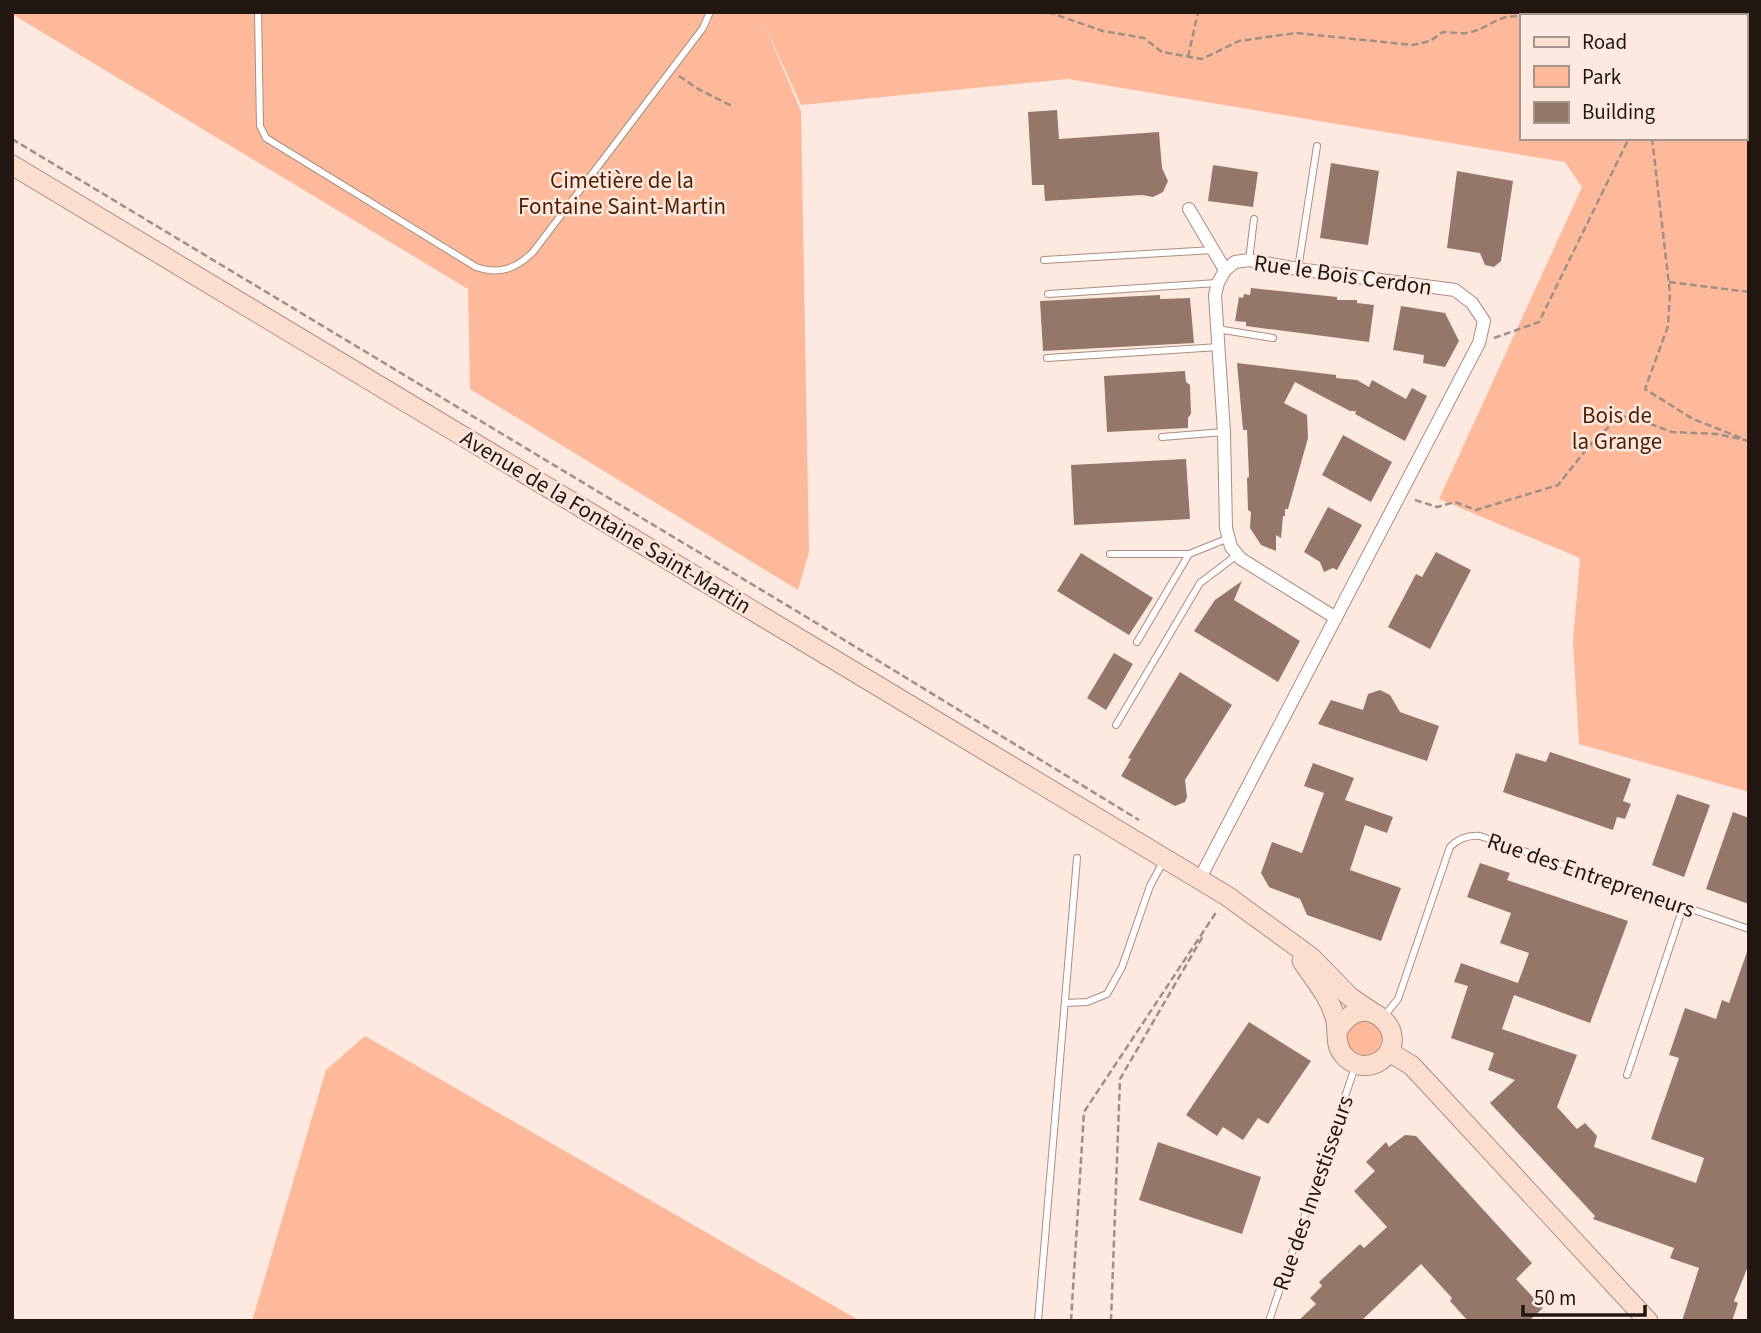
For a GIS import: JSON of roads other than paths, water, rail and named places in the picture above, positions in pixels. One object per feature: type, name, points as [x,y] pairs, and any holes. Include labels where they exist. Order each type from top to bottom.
[{"type":"main road","name":"Avenue de la Fontaine Saint-Martin","points":[[12,165],[1199,880],[1222,904],[1311,957],[1350,997],[1378,1015]]},
{"type":"main road","points":[[1290,943],[1329,1000],[1339,1029],[1338,1046],[1348,1060],[1356,1064],[1375,1064],[1389,1052],[1392,1034],[1378,1015],[1360,1011],[1343,1021],[1339,1029]]},
{"type":"main road","points":[[1389,1052],[1419,1073],[1648,1321]]},
{"type":"street","points":[[1189,209],[1225,270]]},
{"type":"street","name":"Rue le Bois Cerdon","points":[[1250,260],[1455,290],[1472,303],[1484,321],[1479,343],[1336,618],[1241,559],[1231,547],[1226,528],[1224,432],[1215,295],[1225,270],[1235,262],[1250,260]]},
{"type":"street","points":[[1199,880],[1336,618]]},
{"type":"lane","points":[[258,12],[260,126],[265,138],[469,263],[491,271],[508,270],[533,252],[703,28],[710,12]]},
{"type":"lane","points":[[1298,269],[1317,146]]},
{"type":"lane","points":[[1250,260],[1254,219]]},
{"type":"lane","points":[[1044,260],[1213,250]]},
{"type":"lane","points":[[1048,294],[1218,283]]},
{"type":"lane","points":[[1217,329],[1273,338]]},
{"type":"lane","points":[[1047,358],[1219,347]]},
{"type":"lane","points":[[1162,438],[1224,432]]},
{"type":"lane","points":[[1110,554],[1189,554],[1229,538]]},
{"type":"lane","points":[[1137,642],[1189,554]]},
{"type":"lane","points":[[1116,725],[1200,583],[1237,554]]},
{"type":"lane","name":"Rue des Entrepreneurs","points":[[1378,1015],[1398,999],[1450,847],[1463,838],[1480,836],[1749,929]]},
{"type":"lane","points":[[1038,1321],[1077,858]]},
{"type":"lane","points":[[1065,1003],[1087,1002],[1107,995],[1122,967],[1150,886],[1164,860]]},
{"type":"lane","points":[[1627,1075],[1683,907]]},
{"type":"lane","name":"Rue des Investisseurs","points":[[1269,1321],[1356,1064]]},
{"type":"park label","name":"Cimetière de la Fontaine Saint-Martin","points":[[622,193]]},
{"type":"park label","name":"Bois de la Grange","points":[[1617,428]]}]
